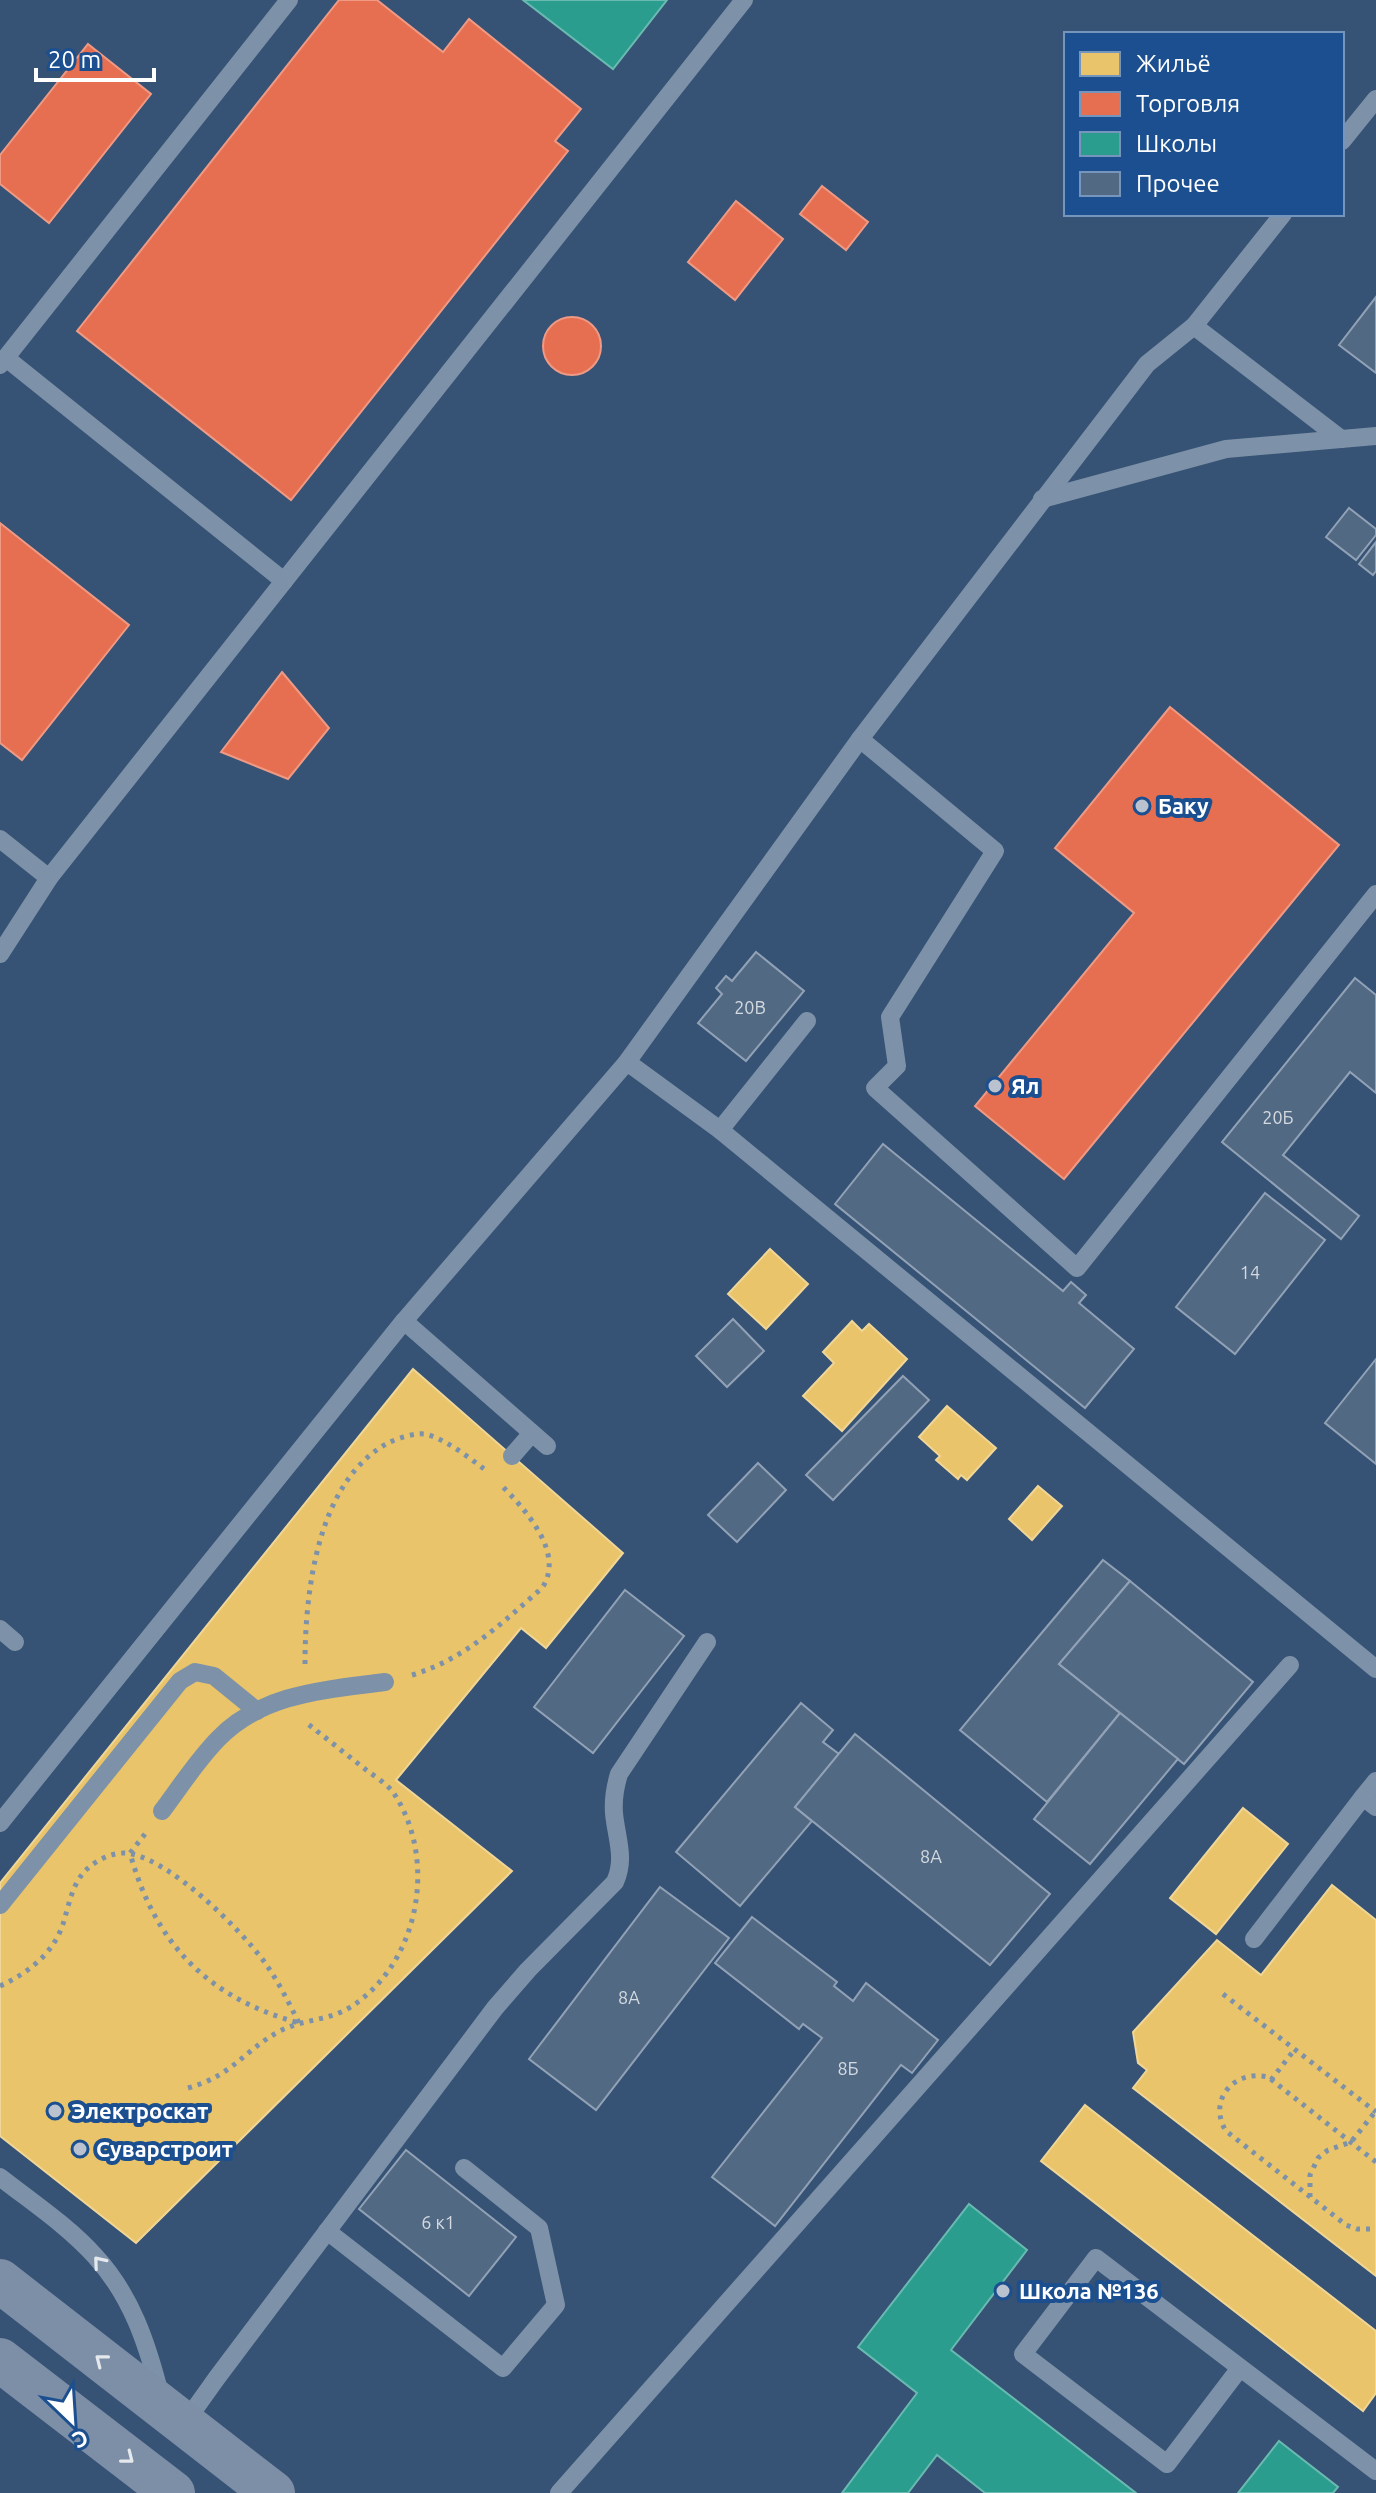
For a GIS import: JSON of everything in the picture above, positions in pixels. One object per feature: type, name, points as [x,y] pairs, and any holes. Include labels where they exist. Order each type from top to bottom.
[{"type":"main road","points":[[0,2281],[273,2493]]},
{"type":"main road","points":[[0,2360],[173,2493]]},
{"type":"lane","points":[[284,581],[3,362],[289,0]]},
{"type":"lane","points":[[0,954],[49,878],[744,0]]},
{"type":"lane","points":[[1344,139],[1376,99]]},
{"type":"lane","points":[[0,1823],[404,1321],[627,1062],[860,739],[1042,499],[1147,364],[1194,326],[1281,216]]},
{"type":"lane","points":[[1194,326],[1341,439]]},
{"type":"lane","points":[[1042,499],[1226,449],[1376,436]]},
{"type":"lane","points":[[860,739],[995,851],[890,1017],[897,1066],[875,1088],[1077,1268],[1376,894]]},
{"type":"lane","points":[[0,839],[49,878]]},
{"type":"lane","points":[[720,1130],[807,1021]]},
{"type":"lane","points":[[627,1062],[720,1130],[1376,1669]]},
{"type":"lane","points":[[404,1321],[540,1439],[512,1456]]},
{"type":"lane","points":[[0,1629],[15,1642]]},
{"type":"lane","points":[[0,2177],[81,2241],[114,2279],[136,2317],[174,2416],[327,2231],[495,2008],[615,1882],[620,1871],[621,1855],[614,1813],[614,1793],[619,1774],[707,1642]]},
{"type":"lane","points":[[559,2493],[1290,1665]]},
{"type":"lane","points":[[0,1905],[180,1681],[195,1672],[214,1676],[257,1711]]},
{"type":"lane","points":[[162,1811],[216,1740],[257,1711],[304,1693],[385,1682]]},
{"type":"lane","points":[[1254,1939],[1370,1802],[1376,1781]]},
{"type":"lane","points":[[327,2231],[503,2368],[556,2305],[539,2228],[464,2168]]},
{"type":"lane","points":[[1240,2368],[1167,2464],[1023,2354],[1096,2258],[1376,2471]]},
{"type":"path","points":[[304,1693],[305,1624],[311,1579],[322,1534],[341,1492],[358,1466],[376,1450],[393,1441],[427,1434],[458,1450],[488,1472],[513,1497],[535,1526],[549,1553],[551,1569],[542,1588],[486,1638],[439,1665],[385,1682]]},
{"type":"path","points":[[188,2088],[216,2078],[273,2035],[299,2023],[333,2016],[351,2006],[377,1984],[396,1958],[411,1928],[419,1879],[415,1845],[405,1814],[391,1790],[279,1701]]},
{"type":"path","points":[[130,1853],[138,1884],[152,1913],[168,1939],[189,1963],[239,2001],[299,2023]]},
{"type":"path","points":[[0,1986],[37,1964],[51,1947],[62,1927],[76,1884],[85,1871],[97,1861],[130,1853],[181,1881],[212,1904],[239,1931],[264,1962],[299,2023]]},
{"type":"path","points":[[1223,1994],[1375,2112],[1351,2142],[1328,2150],[1318,2158],[1310,2175],[1310,2198]]},
{"type":"path","points":[[1271,2080],[1295,2049]]},
{"type":"path","points":[[1376,2162],[1271,2080],[1255,2075],[1239,2079],[1230,2084],[1221,2097],[1220,2118],[1226,2131],[1346,2225],[1357,2229],[1376,2229]]},
{"type":"building: Жильё","points":[[770,1249],[808,1284],[766,1329],[728,1294]]},
{"type":"building: Жильё","points":[[852,1321],[862,1331],[869,1324],[907,1359],[842,1431],[803,1396],[834,1363],[823,1352]]},
{"type":"building: Жильё","points":[[413,1369],[623,1553],[546,1648],[521,1628],[396,1780],[512,1871],[136,2243],[0,2136],[0,1883]]},
{"type":"building: Жильё","points":[[947,1406],[996,1448],[967,1480],[961,1475],[958,1479],[936,1460],[940,1456],[919,1437]]},
{"type":"building: Жильё","points":[[1038,1486],[1062,1506],[1032,1540],[1009,1519]]},
{"type":"building: Жильё","points":[[1243,1808],[1288,1844],[1216,1934],[1170,1898]]},
{"type":"building: Жильё","points":[[1332,1885],[1376,1920],[1376,2276],[1133,2088],[1147,2070],[1138,2063],[1133,2032],[1217,1940],[1261,1975]]},
{"type":"building: Жильё","points":[[1085,2105],[1376,2331],[1376,2393],[1363,2411],[1041,2161]]},
{"type":"building: Торговля","points":[[339,0],[377,0],[443,52],[469,19],[581,109],[555,141],[568,151],[291,500],[77,331]]},
{"type":"building: Торговля","points":[[88,44],[151,94],[49,223],[0,184],[0,155]]},
{"type":"building: Торговля","points":[[822,186],[868,222],[846,250],[800,214]]},
{"type":"building: Торговля","points":[[736,201],[783,239],[735,300],[688,262]]},
{"type":"building: Торговля","points":[[572,317],[583,319],[592,326],[599,335],[599,357],[592,366],[583,373],[572,375],[561,373],[552,366],[545,357],[543,346],[545,335],[552,326],[561,319]]},
{"type":"building: Торговля","points":[[0,523],[129,625],[22,760],[0,743]]},
{"type":"building: Торговля","points":[[282,672],[329,728],[288,779],[221,752]]},
{"type":"building: Торговля","points":[[1170,707],[1339,845],[1064,1179],[975,1106],[1134,913],[1055,848]]},
{"type":"building: Школы","points":[[523,0],[667,0],[613,69]]},
{"type":"building: Школы","points":[[969,2204],[1027,2250],[951,2350],[1136,2493],[985,2493],[937,2455],[908,2493],[842,2493],[917,2393],[858,2347]]},
{"type":"building: Школы","points":[[1279,2441],[1338,2487],[1333,2493],[1238,2493]]},
{"type":"building: Прочее","points":[[1376,297],[1376,373],[1339,345]]},
{"type":"building: Прочее","points":[[1349,508],[1376,529],[1376,535],[1356,560],[1326,537]]},
{"type":"building: Прочее","points":[[1376,542],[1376,571],[1373,575],[1359,564]]},
{"type":"building: Прочее","points":[[756,952],[804,991],[746,1061],[698,1023],[722,994],[716,988],[726,976],[732,981]]},
{"type":"building: Прочее","points":[[1355,978],[1376,995],[1376,1093],[1350,1072],[1283,1155],[1359,1216],[1341,1239],[1222,1142]]},
{"type":"building: Прочее","points":[[883,1144],[1063,1291],[1071,1282],[1086,1295],[1079,1303],[1134,1349],[1085,1408],[835,1204]]},
{"type":"building: Прочее","points":[[1265,1193],[1325,1240],[1235,1354],[1176,1307]]},
{"type":"building: Прочее","points":[[733,1319],[764,1351],[727,1387],[696,1356]]},
{"type":"building: Прочее","points":[[1376,1359],[1376,1464],[1325,1423]]},
{"type":"building: Прочее","points":[[903,1376],[929,1400],[833,1500],[806,1475]]},
{"type":"building: Прочее","points":[[758,1463],[786,1490],[737,1542],[708,1515]]},
{"type":"building: Прочее","points":[[1103,1560],[1130,1581],[1059,1664],[1120,1713],[1047,1802],[960,1730]]},
{"type":"building: Прочее","points":[[1130,1581],[1253,1682],[1184,1764],[1059,1664]]},
{"type":"building: Прочее","points":[[625,1590],[684,1636],[593,1753],[534,1707]]},
{"type":"building: Прочее","points":[[801,1703],[833,1730],[823,1742],[839,1754],[795,1807],[812,1821],[740,1906],[676,1852]]},
{"type":"building: Прочее","points":[[1120,1713],[1178,1759],[1090,1864],[1034,1819]]},
{"type":"building: Прочее","points":[[855,1734],[1050,1894],[990,1965],[795,1807]]},
{"type":"building: Прочее","points":[[660,1887],[729,1938],[596,2110],[529,2059]]},
{"type":"building: Прочее","points":[[752,1917],[837,1982],[834,1986],[853,2001],[866,1983],[938,2040],[912,2073],[901,2065],[775,2226],[712,2177],[822,2038],[803,2024],[799,2029],[715,1963]]},
{"type":"building: Прочее","points":[[406,2150],[516,2237],[469,2296],[359,2209]]},
{"type":"place","name":"Баку","points":[[1142,806]]},
{"type":"place","name":"Ял","points":[[995,1086]]},
{"type":"place","name":"Электроскат","points":[[55,2111]]},
{"type":"place","name":"Суварстроит","points":[[80,2149]]},
{"type":"place","name":"Школа №136","points":[[1003,2291]]}]
